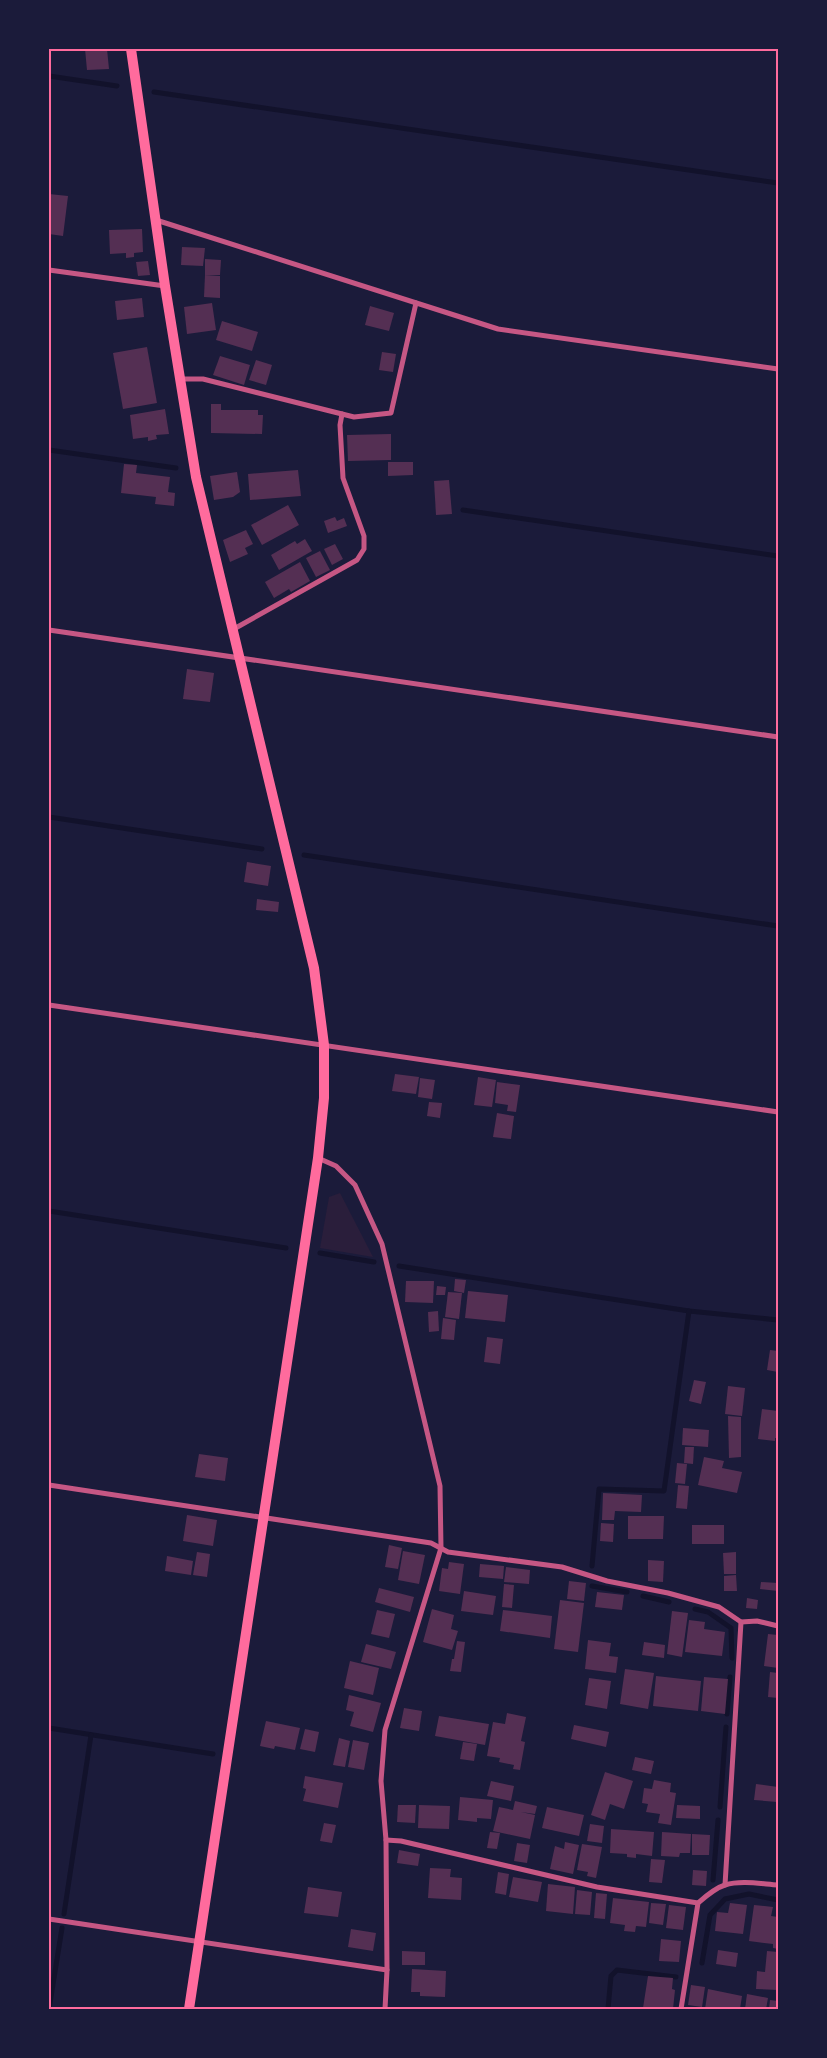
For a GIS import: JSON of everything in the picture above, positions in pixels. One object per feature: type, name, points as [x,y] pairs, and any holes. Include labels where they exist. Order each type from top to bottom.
[{"type":"main road","points":[[131,49],[179,379],[196,477],[231,630],[314,968],[324,1045],[324,1098],[318,1158],[189,2009]]},
{"type":"street","points":[[155,220],[498,329],[778,369]]},
{"type":"street","points":[[49,270],[165,286]]},
{"type":"street","points":[[179,379],[203,379],[354,417],[390,413],[416,303]]},
{"type":"street","points":[[231,630],[357,560],[364,549],[364,536],[343,478],[340,425],[342,414]]},
{"type":"street","points":[[49,630],[778,736]]},
{"type":"street","points":[[49,1006],[778,1112]]},
{"type":"street","points":[[318,1158],[336,1166],[355,1184],[382,1244],[440,1486],[441,1548],[384,1730],[381,1781],[386,1840],[388,1970],[385,2009]]},
{"type":"street","points":[[49,1485],[431,1543],[448,1552],[562,1567],[607,1581],[668,1593],[719,1607],[741,1622],[757,1620],[778,1626]]},
{"type":"street","points":[[725,1885],[741,1622]]},
{"type":"street","points":[[386,1840],[402,1841],[597,1887],[698,1903]]},
{"type":"street","points":[[681,2009],[698,1903],[725,1885],[743,1883],[778,1885]]},
{"type":"street","points":[[49,1919],[388,1970]]},
{"type":"shaded area","points":[[340,1193],[373,1257],[320,1248],[329,1197]]},
{"type":"building","points":[[85,49],[107,49],[109,69],[87,70]]},
{"type":"building","points":[[49,194],[68,196],[63,236],[49,234]]},
{"type":"building","points":[[142,229],[143,252],[134,253],[134,257],[126,258],[126,253],[110,254],[109,230]]},
{"type":"building","points":[[182,247],[205,248],[203,266],[181,265]]},
{"type":"building","points":[[205,259],[221,260],[220,275],[205,275]]},
{"type":"building","points":[[148,261],[150,275],[138,276],[136,262]]},
{"type":"building","points":[[205,275],[220,276],[220,298],[204,297]]},
{"type":"building","points":[[142,298],[144,317],[117,320],[115,301]]},
{"type":"building","points":[[212,303],[216,330],[187,334],[184,307]]},
{"type":"building","points":[[370,306],[394,313],[389,331],[365,325]]},
{"type":"building","points":[[222,321],[258,332],[252,351],[216,340]]},
{"type":"building","points":[[147,347],[157,403],[123,409],[113,353]]},
{"type":"building","points":[[382,352],[396,354],[393,372],[379,370]]},
{"type":"building","points":[[220,356],[250,365],[244,385],[213,375]]},
{"type":"building","points":[[256,360],[272,365],[266,385],[249,380]]},
{"type":"building","points":[[211,404],[221,404],[221,410],[258,410],[258,415],[263,415],[262,434],[211,433]]},
{"type":"building","points":[[165,409],[169,434],[156,435],[157,439],[148,441],[148,437],[133,439],[130,415]]},
{"type":"building","points":[[391,434],[391,460],[348,461],[347,435]]},
{"type":"building","points":[[388,462],[413,462],[413,475],[388,476]]},
{"type":"building","points":[[124,464],[137,465],[136,473],[170,477],[168,492],[175,493],[174,506],[155,504],[156,497],[121,493]]},
{"type":"building","points":[[298,470],[301,496],[250,500],[248,474]]},
{"type":"building","points":[[237,472],[240,492],[233,497],[214,500],[210,476]]},
{"type":"building","points":[[449,480],[452,514],[436,515],[434,481]]},
{"type":"building","points":[[288,505],[299,525],[262,545],[251,525]]},
{"type":"building","points":[[335,517],[337,521],[344,518],[347,526],[328,533],[324,521]]},
{"type":"building","points":[[246,530],[253,544],[245,548],[248,554],[230,562],[223,540]]},
{"type":"building","points":[[305,539],[312,551],[279,570],[271,555],[295,541],[297,544]]},
{"type":"building","points":[[335,544],[343,559],[332,565],[324,549]]},
{"type":"building","points":[[320,551],[330,570],[316,577],[306,558]]},
{"type":"building","points":[[300,562],[310,581],[291,592],[289,589],[274,598],[265,582]]},
{"type":"building","points":[[187,669],[214,673],[210,702],[183,699]]},
{"type":"building","points":[[247,862],[271,866],[268,886],[244,882]]},
{"type":"building","points":[[257,899],[279,902],[278,912],[256,910]]},
{"type":"building","points":[[395,1074],[419,1077],[416,1094],[392,1091]]},
{"type":"building","points":[[478,1077],[496,1080],[492,1107],[474,1105]]},
{"type":"building","points":[[420,1078],[435,1080],[432,1099],[418,1097]]},
{"type":"building","points":[[497,1082],[520,1085],[516,1112],[507,1111],[508,1105],[495,1103]]},
{"type":"building","points":[[429,1102],[442,1103],[440,1118],[427,1116]]},
{"type":"building","points":[[497,1113],[514,1116],[511,1139],[493,1137]]},
{"type":"building","points":[[455,1279],[466,1280],[464,1293],[454,1291]]},
{"type":"building","points":[[406,1281],[434,1281],[433,1303],[405,1302]]},
{"type":"building","points":[[437,1286],[446,1287],[445,1295],[436,1295]]},
{"type":"building","points":[[468,1291],[508,1295],[505,1322],[465,1318]]},
{"type":"building","points":[[448,1292],[462,1293],[459,1319],[445,1317]]},
{"type":"building","points":[[438,1311],[439,1331],[429,1332],[428,1312]]},
{"type":"building","points":[[443,1318],[456,1320],[454,1340],[441,1339]]},
{"type":"building","points":[[487,1337],[503,1339],[500,1364],[484,1362]]},
{"type":"building","points":[[770,1350],[778,1351],[778,1372],[767,1370]]},
{"type":"building","points":[[694,1380],[706,1382],[701,1404],[689,1401]]},
{"type":"building","points":[[728,1386],[745,1388],[742,1416],[725,1414]]},
{"type":"building","points":[[762,1409],[778,1411],[778,1438],[775,1438],[775,1441],[758,1439]]},
{"type":"building","points":[[728,1416],[741,1417],[741,1457],[729,1458]]},
{"type":"building","points":[[683,1428],[709,1430],[708,1447],[682,1445]]},
{"type":"building","points":[[685,1447],[694,1447],[693,1464],[684,1463]]},
{"type":"building","points":[[199,1454],[228,1458],[225,1481],[195,1477]]},
{"type":"building","points":[[704,1457],[724,1461],[722,1468],[742,1472],[737,1493],[698,1485]]},
{"type":"building","points":[[677,1463],[687,1464],[685,1484],[675,1483]]},
{"type":"building","points":[[678,1485],[689,1486],[687,1509],[676,1508]]},
{"type":"building","points":[[603,1493],[642,1495],[641,1512],[615,1511],[614,1520],[602,1520]]},
{"type":"building","points":[[187,1515],[217,1520],[213,1546],[183,1541]]},
{"type":"building","points":[[628,1516],[664,1516],[663,1539],[628,1539]]},
{"type":"building","points":[[601,1523],[614,1524],[613,1542],[600,1541]]},
{"type":"building","points":[[692,1525],[724,1525],[724,1544],[692,1544]]},
{"type":"building","points":[[389,1545],[402,1548],[398,1569],[385,1567]]},
{"type":"building","points":[[403,1551],[425,1555],[419,1584],[398,1580]]},
{"type":"building","points":[[197,1552],[210,1554],[207,1577],[193,1575]]},
{"type":"building","points":[[736,1552],[736,1574],[724,1574],[723,1553]]},
{"type":"building","points":[[167,1556],[193,1561],[191,1575],[165,1571]]},
{"type":"building","points":[[648,1560],[664,1561],[663,1582],[648,1581]]},
{"type":"building","points":[[449,1562],[464,1564],[460,1594],[439,1591],[442,1568],[448,1569]]},
{"type":"building","points":[[480,1564],[504,1566],[503,1579],[479,1577]]},
{"type":"building","points":[[506,1567],[530,1570],[529,1584],[504,1582]]},
{"type":"building","points":[[736,1575],[737,1591],[724,1591],[724,1576]]},
{"type":"building","points":[[569,1581],[586,1583],[584,1601],[567,1599]]},
{"type":"building","points":[[761,1582],[778,1583],[778,1591],[760,1589]]},
{"type":"building","points":[[504,1584],[514,1585],[512,1608],[502,1607]]},
{"type":"building","points":[[379,1588],[414,1597],[410,1612],[375,1602]]},
{"type":"building","points":[[464,1591],[496,1596],[493,1615],[461,1611]]},
{"type":"building","points":[[597,1592],[624,1595],[622,1610],[595,1607]]},
{"type":"building","points":[[747,1598],[758,1600],[757,1609],[746,1608]]},
{"type":"building","points":[[560,1600],[584,1603],[578,1652],[554,1649]]},
{"type":"building","points":[[432,1609],[454,1615],[451,1629],[458,1631],[452,1650],[423,1642]]},
{"type":"building","points":[[377,1610],[395,1614],[389,1638],[371,1634]]},
{"type":"building","points":[[503,1610],[552,1616],[550,1638],[500,1631]]},
{"type":"building","points":[[672,1611],[688,1613],[682,1657],[667,1654]]},
{"type":"building","points":[[689,1620],[705,1622],[704,1629],[725,1632],[722,1656],[685,1652]]},
{"type":"building","points":[[768,1634],[778,1635],[778,1668],[764,1666]]},
{"type":"building","points":[[588,1640],[611,1643],[609,1656],[618,1657],[616,1673],[585,1669]]},
{"type":"building","points":[[457,1641],[465,1642],[461,1672],[450,1671]]},
{"type":"building","points":[[644,1642],[665,1645],[664,1658],[642,1655]]},
{"type":"building","points":[[366,1644],[396,1652],[391,1669],[361,1662]]},
{"type":"building","points":[[350,1661],[379,1668],[373,1695],[344,1688]]},
{"type":"building","points":[[625,1669],[654,1673],[648,1709],[620,1704]]},
{"type":"building","points":[[770,1672],[778,1673],[778,1698],[768,1697]]},
{"type":"building","points":[[656,1676],[701,1681],[698,1711],[653,1706]]},
{"type":"building","points":[[704,1677],[728,1679],[725,1714],[701,1711]]},
{"type":"building","points":[[589,1678],[611,1681],[607,1709],[585,1705]]},
{"type":"building","points":[[349,1695],[381,1703],[373,1732],[350,1726],[354,1712],[346,1710]]},
{"type":"building","points":[[404,1708],[422,1711],[419,1731],[400,1728]]},
{"type":"building","points":[[507,1713],[526,1717],[521,1741],[525,1742],[520,1770],[513,1769],[514,1765],[499,1762],[500,1758],[487,1756],[493,1722],[505,1724]]},
{"type":"building","points":[[439,1716],[489,1724],[485,1745],[435,1736]]},
{"type":"building","points":[[266,1721],[300,1728],[295,1750],[275,1746],[274,1749],[260,1746]]},
{"type":"building","points":[[574,1725],[609,1732],[606,1747],[571,1739]]},
{"type":"building","points":[[305,1729],[319,1732],[315,1752],[300,1749]]},
{"type":"building","points":[[339,1738],[350,1741],[345,1767],[333,1765]]},
{"type":"building","points":[[353,1740],[369,1743],[364,1770],[348,1767]]},
{"type":"building","points":[[463,1742],[477,1744],[474,1761],[460,1759]]},
{"type":"building","points":[[635,1757],[654,1761],[651,1774],[632,1770]]},
{"type":"building","points":[[605,1772],[633,1781],[624,1809],[610,1804],[605,1820],[591,1815]]},
{"type":"building","points":[[305,1776],[343,1783],[338,1808],[303,1801],[306,1789],[303,1788]]},
{"type":"building","points":[[654,1780],[671,1783],[670,1792],[676,1793],[671,1825],[658,1823],[660,1814],[646,1812],[648,1804],[642,1803],[644,1788],[652,1789]]},
{"type":"building","points":[[491,1781],[514,1786],[511,1801],[487,1796]]},
{"type":"building","points":[[756,1784],[778,1787],[777,1802],[754,1800]]},
{"type":"building","points":[[460,1797],[493,1800],[491,1819],[477,1818],[477,1822],[458,1820]]},
{"type":"building","points":[[515,1801],[537,1806],[535,1814],[521,1812],[535,1815],[530,1839],[493,1831],[499,1807],[513,1810]]},
{"type":"building","points":[[398,1805],[416,1805],[415,1823],[397,1822]]},
{"type":"building","points":[[419,1805],[450,1806],[449,1829],[418,1828]]},
{"type":"building","points":[[677,1805],[700,1806],[700,1819],[676,1818]]},
{"type":"building","points":[[547,1807],[584,1815],[579,1836],[542,1828]]},
{"type":"building","points":[[324,1823],[336,1825],[332,1843],[320,1841]]},
{"type":"building","points":[[590,1824],[604,1826],[602,1843],[587,1841]]},
{"type":"building","points":[[611,1829],[654,1832],[652,1856],[636,1854],[636,1858],[627,1857],[627,1854],[610,1853]]},
{"type":"building","points":[[490,1832],[500,1833],[497,1849],[487,1848]]},
{"type":"building","points":[[662,1832],[691,1834],[690,1853],[680,1853],[679,1857],[661,1856]]},
{"type":"building","points":[[692,1834],[710,1835],[709,1855],[692,1855]]},
{"type":"building","points":[[565,1842],[579,1845],[573,1874],[550,1869],[555,1846],[564,1849]]},
{"type":"building","points":[[517,1843],[530,1845],[527,1863],[514,1861]]},
{"type":"building","points":[[582,1844],[602,1847],[596,1878],[587,1876],[588,1872],[577,1870]]},
{"type":"building","points":[[399,1850],[420,1854],[418,1866],[397,1863]]},
{"type":"building","points":[[651,1859],[665,1860],[662,1883],[649,1882]]},
{"type":"building","points":[[430,1868],[451,1869],[450,1877],[462,1878],[461,1900],[428,1898]]},
{"type":"building","points":[[693,1870],[707,1871],[706,1886],[692,1885]]},
{"type":"building","points":[[498,1872],[509,1874],[506,1895],[495,1893]]},
{"type":"building","points":[[513,1877],[542,1882],[538,1902],[509,1897]]},
{"type":"building","points":[[548,1884],[575,1887],[573,1914],[546,1911]]},
{"type":"building","points":[[308,1887],[342,1892],[338,1917],[304,1913]]},
{"type":"building","points":[[577,1890],[592,1892],[590,1915],[575,1914]]},
{"type":"building","points":[[596,1893],[607,1894],[605,1919],[594,1918]]},
{"type":"building","points":[[613,1898],[649,1902],[646,1927],[636,1926],[635,1932],[624,1931],[625,1925],[610,1923]]},
{"type":"building","points":[[651,1903],[666,1904],[663,1925],[649,1923]]},
{"type":"building","points":[[730,1903],[747,1905],[743,1934],[715,1931],[717,1912],[728,1913]]},
{"type":"building","points":[[669,1905],[686,1907],[683,1930],[666,1928]]},
{"type":"building","points":[[754,1905],[773,1907],[771,1916],[778,1917],[778,1949],[773,1948],[773,1944],[749,1941]]},
{"type":"building","points":[[351,1929],[376,1933],[373,1951],[348,1947]]},
{"type":"building","points":[[661,1939],[681,1941],[679,1962],[659,1961]]},
{"type":"building","points":[[718,1950],[738,1953],[736,1967],[716,1964]]},
{"type":"building","points":[[402,1951],[425,1952],[425,1965],[402,1965]]},
{"type":"building","points":[[767,1951],[778,1952],[778,1990],[756,1989],[757,1971],[765,1972]]},
{"type":"building","points":[[412,1969],[446,1971],[445,1997],[420,1996],[420,1992],[411,1992]]},
{"type":"building","points":[[648,1976],[673,1978],[672,1989],[675,1990],[673,2009],[643,2008]]},
{"type":"building","points":[[691,1985],[705,1987],[702,2007],[688,2005]]},
{"type":"building","points":[[708,1989],[742,1996],[740,2009],[705,2009]]},
{"type":"building","points":[[747,1994],[768,1998],[766,2009],[745,2009]]},
{"type":"building","points":[[770,2000],[778,2001],[778,2009],[769,2009]]},
{"type":"waterway","points":[[49,76],[117,86]]},
{"type":"waterway","points":[[154,92],[778,183]]},
{"type":"waterway","points":[[49,450],[176,468]]},
{"type":"waterway","points":[[463,510],[778,556]]},
{"type":"waterway","points":[[49,817],[262,849]]},
{"type":"waterway","points":[[304,855],[778,926]]},
{"type":"waterway","points":[[49,1211],[286,1248]]},
{"type":"waterway","points":[[320,1253],[374,1262]]},
{"type":"waterway","points":[[399,1266],[689,1311],[778,1320]]},
{"type":"waterway","points":[[592,1566],[599,1489],[664,1491],[689,1311]]},
{"type":"waterway","points":[[592,1586],[627,1592]]},
{"type":"waterway","points":[[643,1596],[669,1602]]},
{"type":"waterway","points":[[695,1609],[708,1612],[731,1628],[732,1658]]},
{"type":"waterway","points":[[727,1714],[730,1677]]},
{"type":"waterway","points":[[720,1807],[726,1727]]},
{"type":"waterway","points":[[49,1728],[213,1754]]},
{"type":"waterway","points":[[64,1914],[91,1735]]},
{"type":"waterway","points":[[713,1880],[718,1820]]},
{"type":"waterway","points":[[702,1963],[710,1915],[725,1899],[749,1894],[778,1900]]},
{"type":"waterway","points":[[49,2009],[62,1928]]},
{"type":"waterway","points":[[608,2009],[611,1976],[617,1970],[676,1977]]}]
